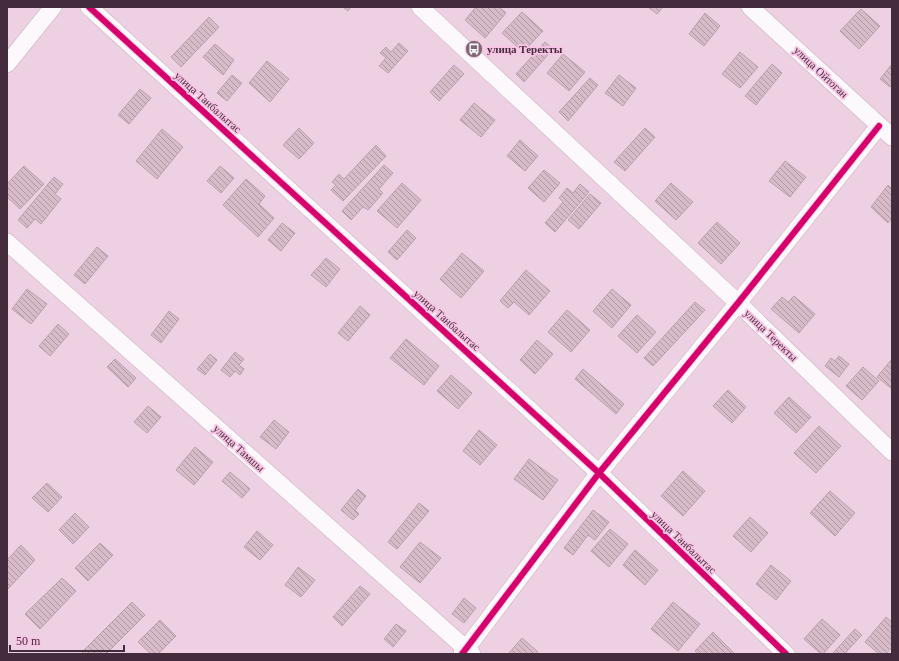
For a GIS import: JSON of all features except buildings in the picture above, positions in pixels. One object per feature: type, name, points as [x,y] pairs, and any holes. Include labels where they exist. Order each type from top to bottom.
[{"type":"street","points":[[7,64],[53,7]]},
{"type":"street","name":"улица Танбалытас","points":[[89,7],[599,473],[786,654]]},
{"type":"street","name":"улица Теректы","points":[[420,7],[738,303],[892,452]]},
{"type":"street","name":"улица Ойтоган","points":[[750,7],[892,137]]},
{"type":"street","points":[[467,652],[599,473],[738,303],[879,126]]},
{"type":"street","name":"улица Тамшы","points":[[7,242],[467,652]]},
{"type":"cycle path","points":[[89,7],[599,473],[786,654]]},
{"type":"cycle path","points":[[462,654],[599,473],[738,303],[879,126]]},
{"type":"place","name":"улица Теректы","points":[[474,49]]}]
